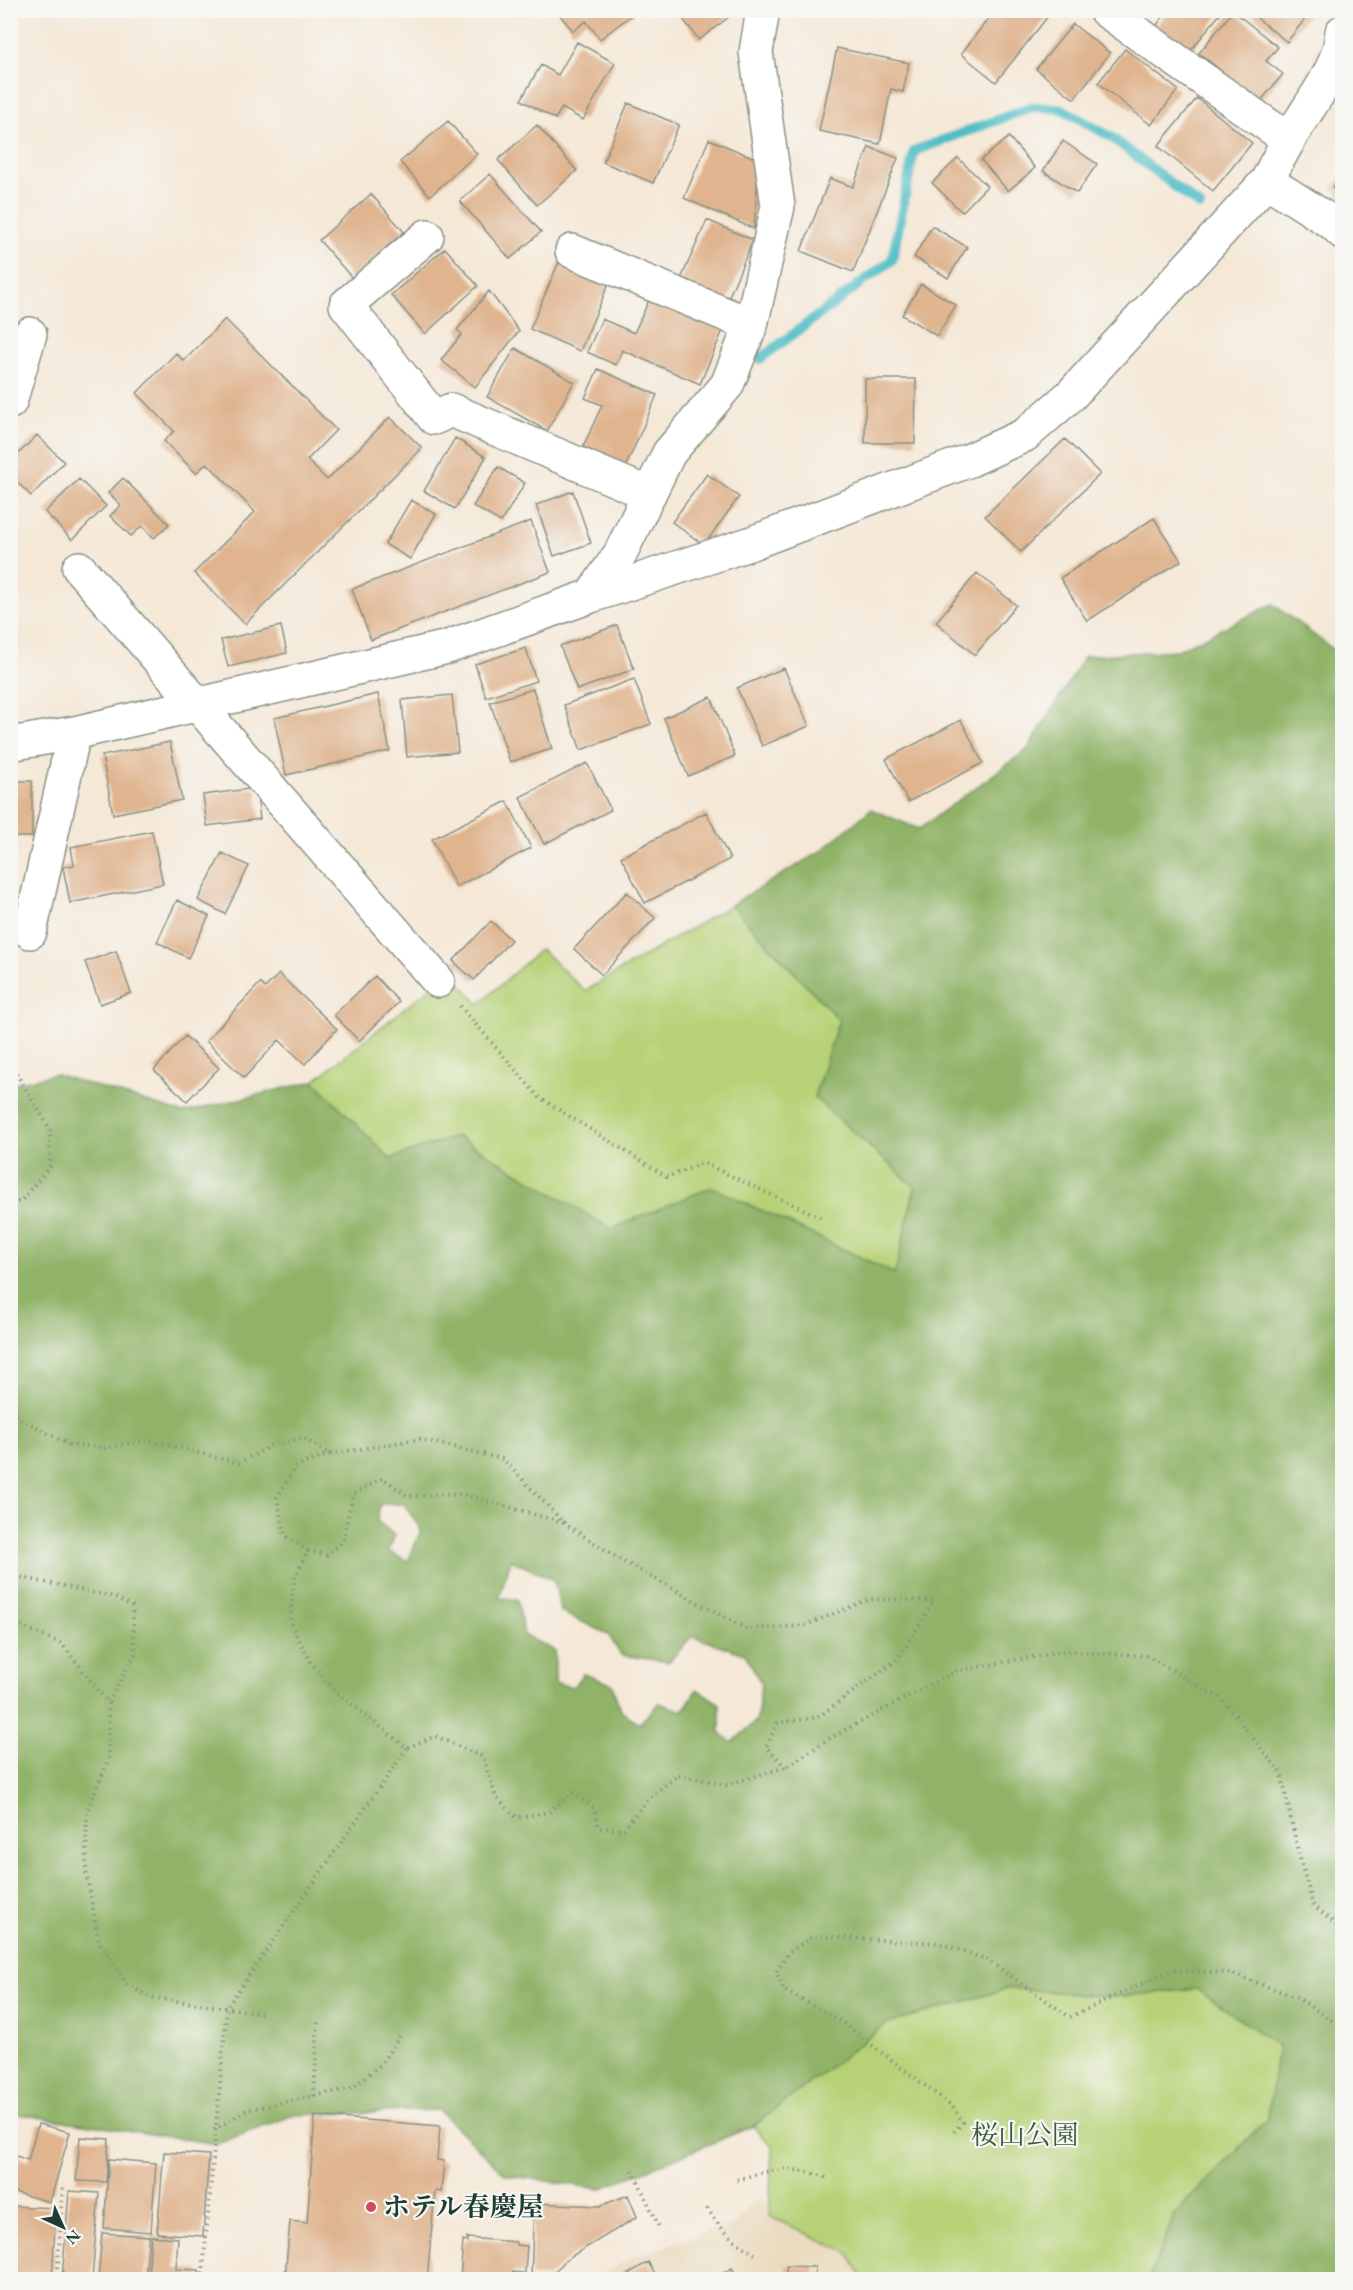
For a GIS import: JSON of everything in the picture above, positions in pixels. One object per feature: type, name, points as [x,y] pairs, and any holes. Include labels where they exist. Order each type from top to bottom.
[{"type":"street","points":[[591,596],[620,554],[669,453],[727,385],[751,325],[778,206],[756,52],[763,10]]},
{"type":"street","points":[[1105,10],[1289,140]]},
{"type":"street","points":[[10,744],[74,733],[448,647],[591,596],[749,544],[970,460],[1024,435],[1071,395],[1267,181],[1289,140],[1335,78],[1342,32]]},
{"type":"street","points":[[1267,181],[1334,224],[1342,232]]},
{"type":"street","points":[[427,236],[346,305],[434,418],[451,410],[649,494]]},
{"type":"street","points":[[572,251],[751,325]]},
{"type":"street","points":[[10,402],[30,334]]},
{"type":"street","points":[[80,568],[438,981]]},
{"type":"street","points":[[30,932],[74,733]]},
{"type":"path","points":[[438,981],[540,1098],[647,1165],[667,1177],[703,1164],[822,1218]]},
{"type":"path","points":[[10,1063],[50,1129],[50,1166],[21,1201],[10,1204]]},
{"type":"path","points":[[10,1413],[70,1445],[105,1449],[147,1440],[239,1463],[270,1446],[303,1438],[330,1454]]},
{"type":"path","points":[[565,1524],[465,1494],[408,1496],[383,1478],[353,1494],[343,1541],[327,1555],[308,1551],[285,1536],[277,1498],[296,1466],[330,1454],[420,1439],[503,1459],[565,1524],[624,1562],[746,1629],[803,1626],[870,1599],[934,1601],[898,1659],[818,1717],[778,1723],[766,1747],[786,1767]]},
{"type":"path","points":[[308,1551],[294,1579],[290,1622],[311,1664],[337,1693],[407,1748]]},
{"type":"path","points":[[10,1575],[115,1597],[132,1606],[135,1654],[108,1703],[109,1758],[87,1810],[86,1873],[99,1941],[127,1984],[149,1997],[262,2013]]},
{"type":"path","points":[[10,1621],[62,1644],[108,1703]]},
{"type":"path","points":[[202,2280],[226,2007],[407,1748],[435,1736],[483,1757],[496,1797],[517,1818],[548,1812],[573,1793],[594,1808],[600,1828],[623,1830],[646,1801],[678,1775],[726,1785],[786,1767],[832,1737],[956,1671],[1065,1651],[1148,1656],[1223,1700],[1281,1773],[1299,1855],[1313,1905],[1342,1930]]},
{"type":"path","points":[[954,2132],[963,2122],[952,2106],[840,2022],[784,1990],[776,1972],[789,1952],[813,1936],[938,1942],[986,1959],[1070,2017],[1172,1970],[1231,1973],[1298,1998],[1342,2028]]},
{"type":"path","points":[[314,2096],[318,2019]]},
{"type":"path","points":[[214,2130],[247,2110],[352,2088],[381,2065],[400,2036]]},
{"type":"path","points":[[737,2180],[765,2171],[802,2169],[828,2178]]},
{"type":"path","points":[[633,2170],[659,2227]]},
{"type":"path","points":[[57,2280],[63,2184]]},
{"type":"path","points":[[707,2208],[719,2228],[736,2243],[755,2254]]},
{"type":"shaded area","points":[[754,2201],[839,2203],[911,2280],[594,2280],[629,2259],[735,2224]]},
{"type":"green space","points":[[1273,604],[1342,656],[1342,2279],[1149,2279],[1175,2214],[1268,2118],[1278,2046],[1197,1989],[1111,1997],[1010,1988],[886,2024],[753,2126],[600,2189],[506,2175],[438,2110],[294,2115],[217,2144],[11,2113],[11,1084],[55,1074],[183,1113],[314,1081],[390,1159],[457,1136],[611,1229],[712,1187],[895,1274],[915,1187],[814,1097],[839,1020],[731,905],[821,851],[871,809],[919,829],[1028,749],[1085,656],[1178,650]],"holes":[[[380,1504],[404,1504],[421,1530],[408,1561],[388,1551],[395,1536],[377,1521]],[[511,1560],[554,1580],[561,1612],[608,1634],[621,1655],[669,1662],[692,1636],[745,1654],[761,1683],[757,1720],[732,1743],[720,1732],[720,1704],[697,1689],[683,1711],[659,1703],[639,1724],[620,1710],[612,1684],[583,1674],[573,1687],[555,1683],[555,1651],[524,1635],[517,1599],[499,1598]]]},
{"type":"green space","points":[[731,905],[839,1020],[814,1097],[915,1187],[895,1274],[712,1187],[611,1229],[457,1136],[390,1159],[314,1081],[450,972],[479,1004],[541,949],[585,991]]},
{"type":"green space","name":"桜山公園","points":[[1010,1988],[1111,1997],[1197,1989],[1278,2046],[1268,2118],[1175,2214],[1149,2279],[864,2279],[847,2252],[769,2216],[772,2147],[753,2126],[886,2024]]},
{"type":"building","points":[[563,10],[638,10],[600,39],[586,21],[573,31],[559,14]]},
{"type":"building","points":[[676,10],[738,10],[699,40]]},
{"type":"building","points":[[995,10],[1053,10],[996,82],[961,54]]},
{"type":"building","points":[[1168,10],[1223,10],[1188,54],[1155,28]]},
{"type":"building","points":[[1247,10],[1312,10],[1287,42]]},
{"type":"building","points":[[1233,11],[1278,47],[1266,61],[1283,74],[1260,102],[1199,53]]},
{"type":"building","points":[[1073,24],[1110,53],[1074,99],[1036,69]]},
{"type":"building","points":[[577,42],[615,63],[583,120],[562,108],[555,119],[521,100],[541,65],[558,75]]},
{"type":"building","points":[[837,48],[909,63],[903,92],[891,89],[880,144],[819,131]]},
{"type":"building","points":[[1125,49],[1178,90],[1151,125],[1098,83]]},
{"type":"building","points":[[1197,98],[1252,143],[1213,191],[1158,146]]},
{"type":"building","points":[[628,103],[679,125],[653,183],[603,162]]},
{"type":"building","points":[[448,121],[477,154],[430,196],[400,162]]},
{"type":"building","points":[[537,125],[577,171],[537,205],[498,160]]},
{"type":"building","points":[[1009,137],[1035,168],[1008,191],[981,160]]},
{"type":"building","points":[[709,139],[759,160],[754,229],[684,198]]},
{"type":"building","points":[[1063,141],[1097,164],[1077,193],[1043,171]]},
{"type":"building","points":[[869,147],[898,158],[853,272],[801,251],[830,178],[853,187]]},
{"type":"building","points":[[958,158],[987,186],[962,212],[932,183]]},
{"type":"building","points":[[490,174],[541,232],[510,259],[460,201]]},
{"type":"building","points":[[1342,177],[1342,199],[1332,187]]},
{"type":"building","points":[[371,194],[404,232],[352,278],[319,240]]},
{"type":"building","points":[[707,220],[753,240],[727,301],[680,281]]},
{"type":"building","points":[[932,226],[967,247],[948,278],[914,257]]},
{"type":"building","points":[[445,248],[478,286],[425,334],[391,295]]},
{"type":"building","points":[[559,262],[609,283],[580,351],[530,329]]},
{"type":"building","points":[[921,284],[956,305],[937,336],[902,315]]},
{"type":"building","points":[[489,291],[519,331],[475,387],[441,360],[462,334],[457,330]]},
{"type":"building","points":[[650,298],[723,330],[700,384],[622,350],[616,365],[587,352],[602,319],[634,333]]},
{"type":"building","points":[[225,319],[336,430],[307,460],[327,480],[390,417],[422,448],[245,624],[194,573],[255,512],[207,463],[196,473],[164,441],[174,431],[137,393],[176,353],[184,361]]},
{"type":"building","points":[[515,348],[574,382],[547,431],[487,397]]},
{"type":"building","points":[[598,369],[657,395],[626,466],[583,447],[602,405],[585,398]]},
{"type":"building","points":[[865,379],[916,379],[915,443],[865,443]]},
{"type":"building","points":[[37,435],[64,462],[31,496],[10,475],[10,462]]},
{"type":"building","points":[[455,438],[486,457],[455,509],[424,491]]},
{"type":"building","points":[[1065,439],[1100,474],[1021,552],[985,516]]},
{"type":"building","points":[[498,467],[525,483],[501,522],[473,506]]},
{"type":"building","points":[[707,474],[739,497],[704,545],[672,522]]},
{"type":"building","points":[[123,478],[169,524],[154,538],[142,526],[131,536],[110,516],[121,505],[108,493]]},
{"type":"building","points":[[79,479],[106,506],[72,540],[45,512]]},
{"type":"building","points":[[573,491],[591,543],[554,556],[536,505]]},
{"type":"building","points":[[411,500],[436,514],[410,559],[385,544]]},
{"type":"building","points":[[1154,518],[1181,561],[1087,621],[1060,578]]},
{"type":"building","points":[[531,521],[550,572],[371,640],[352,589]]},
{"type":"building","points":[[977,573],[1016,605],[975,655],[936,622]]},
{"type":"building","points":[[617,625],[634,669],[577,690],[560,646]]},
{"type":"building","points":[[281,626],[287,653],[228,667],[221,640]]},
{"type":"building","points":[[526,648],[536,681],[486,697],[475,664]]},
{"type":"building","points":[[784,668],[809,726],[762,746],[737,688]]},
{"type":"building","points":[[634,679],[651,724],[581,750],[564,705]]},
{"type":"building","points":[[533,689],[552,749],[510,762],[490,702]]},
{"type":"building","points":[[378,694],[390,751],[286,775],[274,718]]},
{"type":"building","points":[[452,695],[458,752],[407,757],[402,700]]},
{"type":"building","points":[[711,697],[735,756],[688,776],[664,718]]},
{"type":"building","points":[[961,720],[983,763],[908,802],[886,759]]},
{"type":"building","points":[[170,742],[182,800],[113,814],[102,756]]},
{"type":"building","points":[[587,763],[611,810],[544,844],[520,797]]},
{"type":"building","points":[[10,781],[32,781],[32,837],[10,837]]},
{"type":"building","points":[[256,788],[260,819],[207,826],[203,795]]},
{"type":"building","points":[[507,801],[531,848],[456,887],[432,839]]},
{"type":"building","points":[[706,812],[730,859],[645,903],[621,857]]},
{"type":"building","points":[[152,831],[163,884],[70,903],[63,867],[74,865],[71,847]]},
{"type":"building","points":[[222,853],[249,866],[225,914],[198,900]]},
{"type":"building","points":[[627,892],[655,918],[602,975],[574,949]]},
{"type":"building","points":[[177,900],[209,916],[188,958],[157,942]]},
{"type":"building","points":[[491,921],[511,940],[474,980],[453,961]]},
{"type":"building","points":[[116,951],[131,993],[100,1004],[85,962]]},
{"type":"building","points":[[279,974],[337,1029],[305,1064],[279,1040],[244,1078],[206,1041],[260,983],[265,988]]},
{"type":"building","points":[[375,976],[399,1002],[359,1041],[334,1015]]},
{"type":"building","points":[[185,1036],[219,1068],[187,1101],[154,1070]]},
{"type":"building","name":"ホテル春慶屋","points":[[315,2116],[440,2126],[437,2160],[444,2161],[441,2192],[435,2191],[427,2280],[316,2280],[285,2277],[290,2221],[307,2223]]},
{"type":"building","points":[[38,2124],[70,2132],[50,2202],[10,2191],[10,2176],[16,2156],[28,2160]]},
{"type":"building","points":[[80,2137],[109,2139],[106,2182],[76,2181]]},
{"type":"building","points":[[164,2152],[209,2155],[203,2236],[157,2233]]},
{"type":"building","points":[[109,2159],[156,2163],[151,2232],[104,2228]]},
{"type":"building","points":[[69,2191],[99,2193],[92,2280],[62,2280]]},
{"type":"building","points":[[628,2195],[637,2217],[570,2257],[548,2277],[531,2277],[534,2203],[600,2206]]},
{"type":"building","points":[[10,2206],[56,2208],[52,2280],[10,2280]]},
{"type":"building","points":[[102,2233],[149,2236],[145,2280],[98,2280]]},
{"type":"building","points":[[151,2236],[178,2238],[176,2269],[199,2270],[199,2280],[148,2280]]},
{"type":"building","points":[[467,2238],[516,2242],[516,2245],[527,2246],[525,2273],[513,2272],[513,2280],[460,2280],[463,2241],[467,2242]]},
{"type":"building","points":[[648,2262],[659,2280],[618,2280]]},
{"type":"building","points":[[786,2266],[815,2267],[815,2280],[786,2280]]},
{"type":"building","points":[[732,2268],[739,2280],[712,2280]]},
{"type":"waterway","points":[[760,359],[892,260],[914,151],[1032,107],[1062,109],[1111,137],[1200,206]]},
{"type":"place","name":"ホテル春慶屋","points":[[371,2207]]}]
